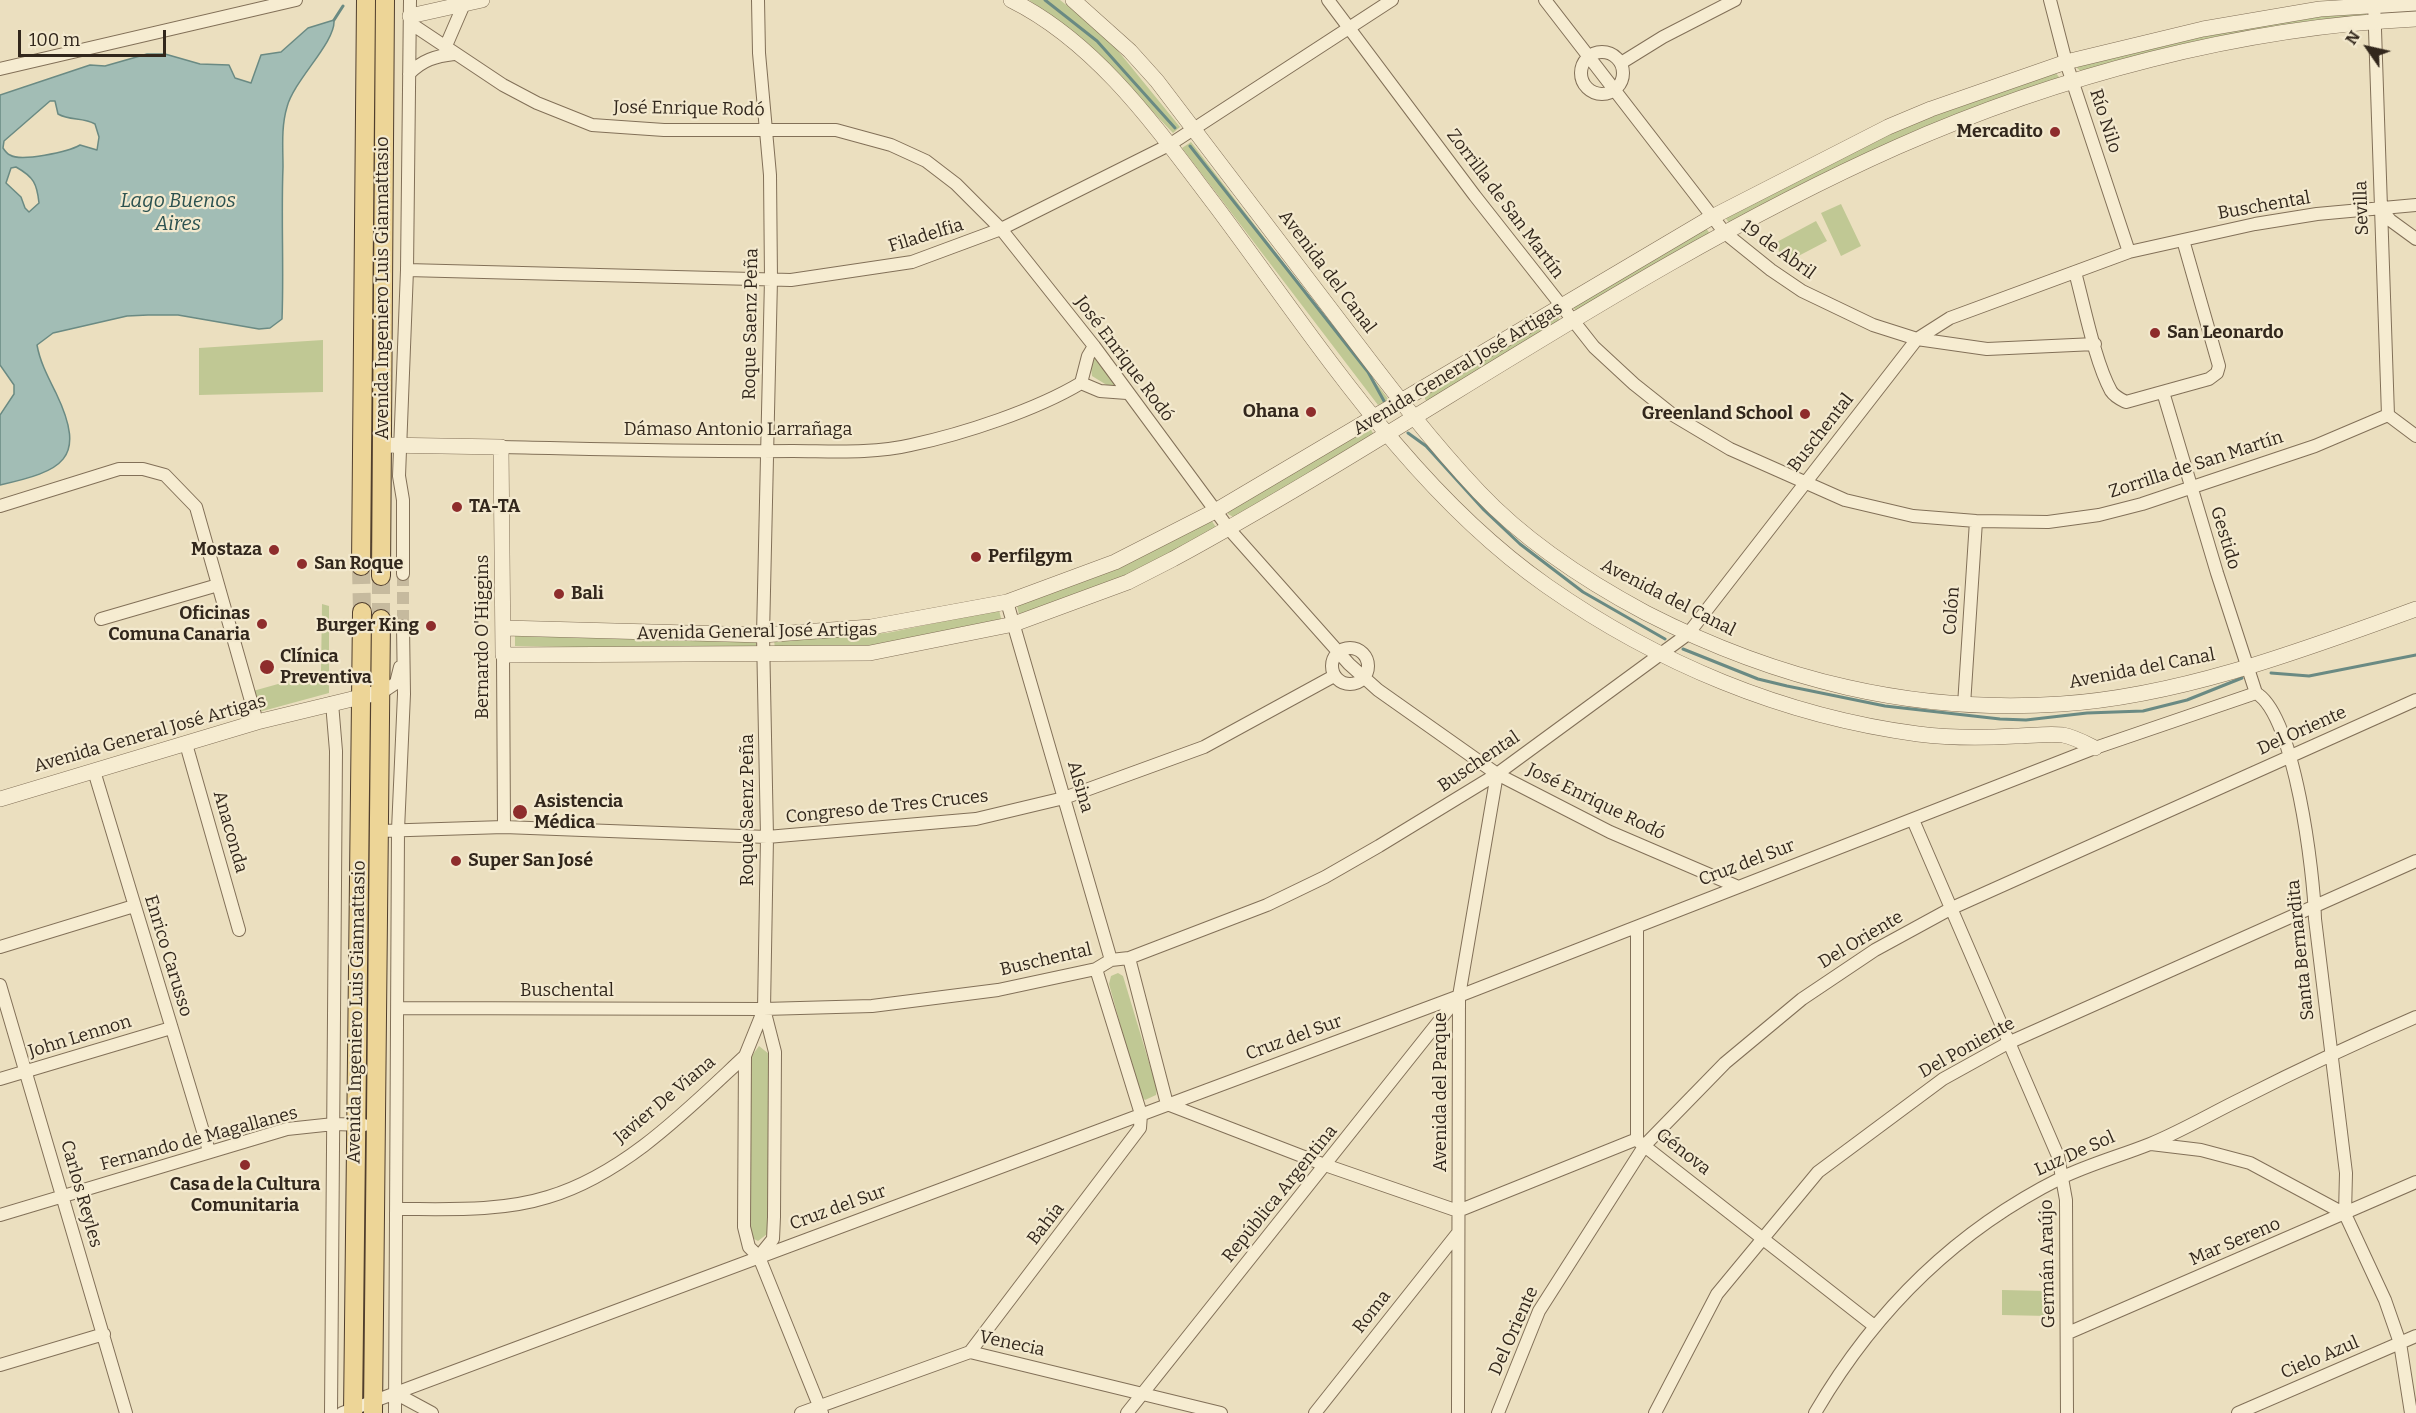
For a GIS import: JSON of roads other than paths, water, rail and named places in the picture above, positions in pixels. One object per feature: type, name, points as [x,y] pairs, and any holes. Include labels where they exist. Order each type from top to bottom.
[{"type":"main road","name":"Avenida Ingeniero Luis Giannattasio","points":[[362,566],[366,0]]},
{"type":"main road","name":"Avenida Ingeniero Luis Giannattasio","points":[[381,576],[385,0]]},
{"type":"main road","name":"Avenida Ingeniero Luis Giannattasio","points":[[350,1412],[362,612]]},
{"type":"main road","name":"Avenida Ingeniero Luis Giannattasio","points":[[373,1407],[381,619]]},
{"type":"street","points":[[0,69],[296,0]]},
{"type":"street","name":"Avenida Ingeniero Luis Giannattasio","points":[[403,574],[403,500],[399,476],[402,445],[410,0]]},
{"type":"street","points":[[410,20],[482,0]]},
{"type":"street","name":"Roque Saenz Peña","points":[[758,0],[765,129],[770,175],[771,279],[763,635],[767,837],[764,1009],[775,1052],[774,1216],[772,1239],[759,1257]]},
{"type":"street","points":[[1011,0],[1055,28],[1091,57],[1170,145],[1388,435],[1461,513],[1504,552],[1555,591],[1659,655],[1748,693],[1872,726],[1963,738],[2061,735],[2095,748]]},
{"type":"street","name":"Avenida del Canal","points":[[1073,0],[1130,51],[1194,129],[1401,402],[1481,494],[1530,537],[1608,592],[1688,634],[1771,668],[1812,681],[1883,695],[1964,705],[2061,704],[2172,686],[2249,668],[2416,609]]},
{"type":"street","name":"Zorrilla de San Martín","points":[[1328,0],[1560,306],[1594,347],[1634,384],[1673,415],[1730,449],[1845,500],[1913,516],[2048,522],[2142,504],[2314,446],[2388,415]]},
{"type":"street","name":"Filadelfia","points":[[406,270],[771,279],[849,273],[912,262],[1001,229],[1170,145],[1392,0]]},
{"type":"street","name":"19 de Abril","points":[[1545,0],[1725,233],[1771,270],[1833,308],[1873,325],[1917,339],[1987,349],[2095,344]]},
{"type":"street","points":[[1621,63],[1663,36],[1735,0]]},
{"type":"street","name":"Río Nilo","points":[[2050,0],[2067,62],[2129,252]]},
{"type":"street","name":"Avenida General José Artigas","points":[[504,628],[763,635],[871,627],[1007,602],[1115,562],[1217,510],[1712,217],[1888,127],[1931,109],[2067,62],[2203,29],[2374,2],[2416,3]]},
{"type":"street","name":"Sevilla","points":[[2374,2],[2388,415]]},
{"type":"street","points":[[409,74],[418,65],[449,51],[464,4]]},
{"type":"street","name":"Avenida General José Artigas","points":[[502,655],[870,653],[1014,624],[1128,582],[1229,529],[1725,233],[1896,148],[2073,81],[2202,48],[2374,21],[2416,19]]},
{"type":"street","name":"José Enrique Rodó","points":[[410,20],[449,51],[537,103],[592,124],[664,130],[836,130],[891,145],[926,161],[949,178],[1001,229],[1094,346],[1229,529],[1364,678],[1497,774],[1610,832],[1736,886]]},
{"type":"street","points":[[1606,52],[1621,63],[1623,77],[1615,89],[1596,93],[1585,86],[1581,74],[1589,56],[1606,52]]},
{"type":"street","name":"Buschental","points":[[399,1008],[764,1009],[883,1004],[998,990],[1096,969],[1111,960],[1129,958],[1267,904],[1325,877],[1497,774],[1688,634],[1917,339],[1950,318],[2129,252],[2255,224],[2380,207],[2416,205]]},
{"type":"street","points":[[2380,207],[2390,220],[2416,240]]},
{"type":"street","points":[[2075,272],[2095,344],[2111,390],[2117,398],[2126,402],[2209,379],[2217,373],[2219,366],[2183,240]]},
{"type":"street","points":[[1094,346],[1088,356],[1082,383],[1100,391],[1127,393]]},
{"type":"street","name":"Dámaso Antonio Larrañaga","points":[[382,445],[767,452],[872,450],[910,446],[1014,413],[1061,395],[1082,383]]},
{"type":"street","name":"Gestido","points":[[2163,392],[2256,693]]},
{"type":"street","points":[[2388,415],[2416,436]]},
{"type":"street","name":"Bernardo O'Higgins","points":[[501,447],[504,827]]},
{"type":"street","points":[[0,506],[118,469],[143,468],[165,475],[196,507],[257,722]]},
{"type":"street","name":"Colón","points":[[1964,705],[1976,520]]},
{"type":"street","points":[[101,620],[218,585]]},
{"type":"street","name":"Alsina","points":[[1007,602],[1111,960]]},
{"type":"street","points":[[395,1413],[399,1008],[398,830],[403,627]]},
{"type":"street","points":[[1350,647],[1363,652],[1368,665],[1364,678],[1359,682],[1346,684],[1334,676],[1331,663],[1338,651],[1350,647]]},
{"type":"street","points":[[381,693],[396,683],[404,648]]},
{"type":"street","name":"Congreso de Tres Cruces","points":[[378,831],[504,827],[767,837],[976,819],[1064,798],[1204,747],[1334,676]]},
{"type":"street","name":"Avenida General José Artigas","points":[[0,799],[257,722],[360,696],[381,693]]},
{"type":"street","name":"Cruz del Sur","points":[[350,1412],[373,1407],[395,1394],[1459,996],[1736,886],[1913,820],[2095,748],[2256,693]]},
{"type":"street","name":"Santa Bernardita","points":[[2256,693],[2270,706],[2292,755],[2315,906],[2346,1173],[2345,1214]]},
{"type":"street","name":"Del Oriente","points":[[1498,1413],[1539,1311],[1641,1142],[1725,1063],[1802,999],[1875,950],[1952,908],[2416,700]]},
{"type":"street","name":"Avenida Ingeniero Luis Giannattasio","points":[[331,1413],[336,1053],[336,751],[332,703]]},
{"type":"street","name":"Anaconda","points":[[186,744],[238,930]]},
{"type":"street","name":"Enrico Carusso","points":[[94,771],[209,1151]]},
{"type":"street","name":"Avenida del Parque","points":[[1458,1413],[1459,996],[1497,774]]},
{"type":"street","name":"Germán Araújo","points":[[1913,820],[2058,1156],[2063,1177],[2068,1333],[2067,1413]]},
{"type":"street","name":"Del Poniente","points":[[1655,1413],[1717,1294],[1762,1236],[1818,1172],[1943,1078],[2008,1043],[2416,861]]},
{"type":"street","points":[[0,946],[134,906]]},
{"type":"street","name":"Génova","points":[[1637,927],[1641,1142],[1873,1325]]},
{"type":"street","points":[[1129,958],[1167,1104],[1325,1165],[1458,1212],[1641,1142]]},
{"type":"street","points":[[1096,969],[1141,1114]]},
{"type":"street","name":"Carlos Reyles","points":[[0,985],[64,1196],[126,1413]]},
{"type":"street","name":"República Argentina","points":[[1127,1413],[1459,996]]},
{"type":"street","name":"Roque Saenz Peña","points":[[764,1009],[745,1056],[744,1227],[749,1247],[759,1257],[821,1409]]},
{"type":"street","name":"Luz De Sol","points":[[1815,1413],[1838,1374],[1873,1325],[1905,1292],[1972,1233],[2000,1213],[2063,1177],[2115,1155],[2150,1144],[2332,1054],[2416,1017]]},
{"type":"street","name":"John Lennon","points":[[0,1080],[171,1028]]},
{"type":"street","points":[[336,1053],[357,1043]]},
{"type":"street","name":"Javier De Viana","points":[[397,1209],[480,1209],[548,1197],[589,1179],[643,1147],[745,1056]]},
{"type":"street","name":"Bahía","points":[[970,1352],[1135,1137],[1140,1128],[1141,1114]]},
{"type":"street","name":"Fernando de Magallanes","points":[[0,1215],[287,1129],[334,1124],[375,1125]]},
{"type":"street","points":[[2150,1144],[2201,1150],[2250,1163],[2345,1214],[2385,1300],[2400,1343],[2411,1413]]},
{"type":"street","name":"Mar Sereno","points":[[2068,1333],[2416,1182]]},
{"type":"street","name":"Roma","points":[[1315,1413],[1458,1234]]},
{"type":"street","points":[[0,1365],[104,1334]]},
{"type":"street","name":"Cielo Azul","points":[[2238,1413],[2416,1336]]},
{"type":"street","name":"Venecia","points":[[801,1413],[821,1409],[970,1352],[1221,1413]]},
{"type":"street","points":[[395,1394],[432,1413]]},
{"type":"water","name":"Lago Buenos Aires","points":[[334,20],[333,29],[322,50],[291,96],[285,115],[282,319],[270,328],[259,329],[178,315],[127,316],[53,333],[37,345],[42,363],[65,416],[69,448],[63,459],[53,467],[22,480],[0,485],[0,415],[14,394],[14,385],[0,365],[0,95],[90,65],[105,66],[147,54],[165,54],[200,64],[229,65],[235,78],[251,83],[261,55],[281,52],[308,28]],"holes":[[[50,101],[55,101],[58,114],[95,124],[99,137],[97,150],[80,145],[34,157],[16,157],[6,152],[3,148],[4,141]],[[16,167],[31,178],[37,191],[39,203],[29,212],[21,197],[6,183],[11,168]]]},
{"type":"waterway","points":[[1045,0],[1097,41],[1175,128]]},
{"type":"waterway","points":[[334,20],[343,6]]},
{"type":"waterway","points":[[1190,146],[1368,372],[1384,401]]},
{"type":"waterway","points":[[1408,433],[1426,446],[1484,510],[1520,544],[1583,592],[1665,639]]},
{"type":"waterway","points":[[1683,649],[1758,679],[1787,686],[1885,706],[2000,719],[2026,720],[2087,713],[2143,711],[2187,700],[2242,678]]},
{"type":"waterway","points":[[2271,673],[2309,676],[2416,655]]},
{"type":"tunnel","points":[[361,566],[362,612]]},
{"type":"tunnel","points":[[403,574],[403,626]]},
{"type":"tunnel","points":[[381,576],[381,619]]},
{"type":"place","name":"Mercadito","points":[[2055,132]]},
{"type":"place","name":"San Leonardo","points":[[2155,333]]},
{"type":"place","name":"Ohana","points":[[1311,412]]},
{"type":"place","name":"Greenland School","points":[[1805,414]]},
{"type":"place","name":"TA-TA","points":[[457,507]]},
{"type":"place","name":"Mostaza","points":[[274,550]]},
{"type":"place","name":"Perfilgym","points":[[976,557]]},
{"type":"place","name":"San Roque","points":[[302,564]]},
{"type":"place","name":"Bali","points":[[559,594]]},
{"type":"place","name":"Oficinas Comuna Canaria","points":[[262,624]]},
{"type":"place","name":"Burger King","points":[[431,626]]},
{"type":"place","name":"Clínica Preventiva","points":[[267,667]]},
{"type":"place","name":"Asistencia Médica","points":[[520,812]]},
{"type":"place","name":"Super San José","points":[[456,861]]},
{"type":"place","name":"Casa de la Cultura Comunitaria","points":[[245,1165]]}]
